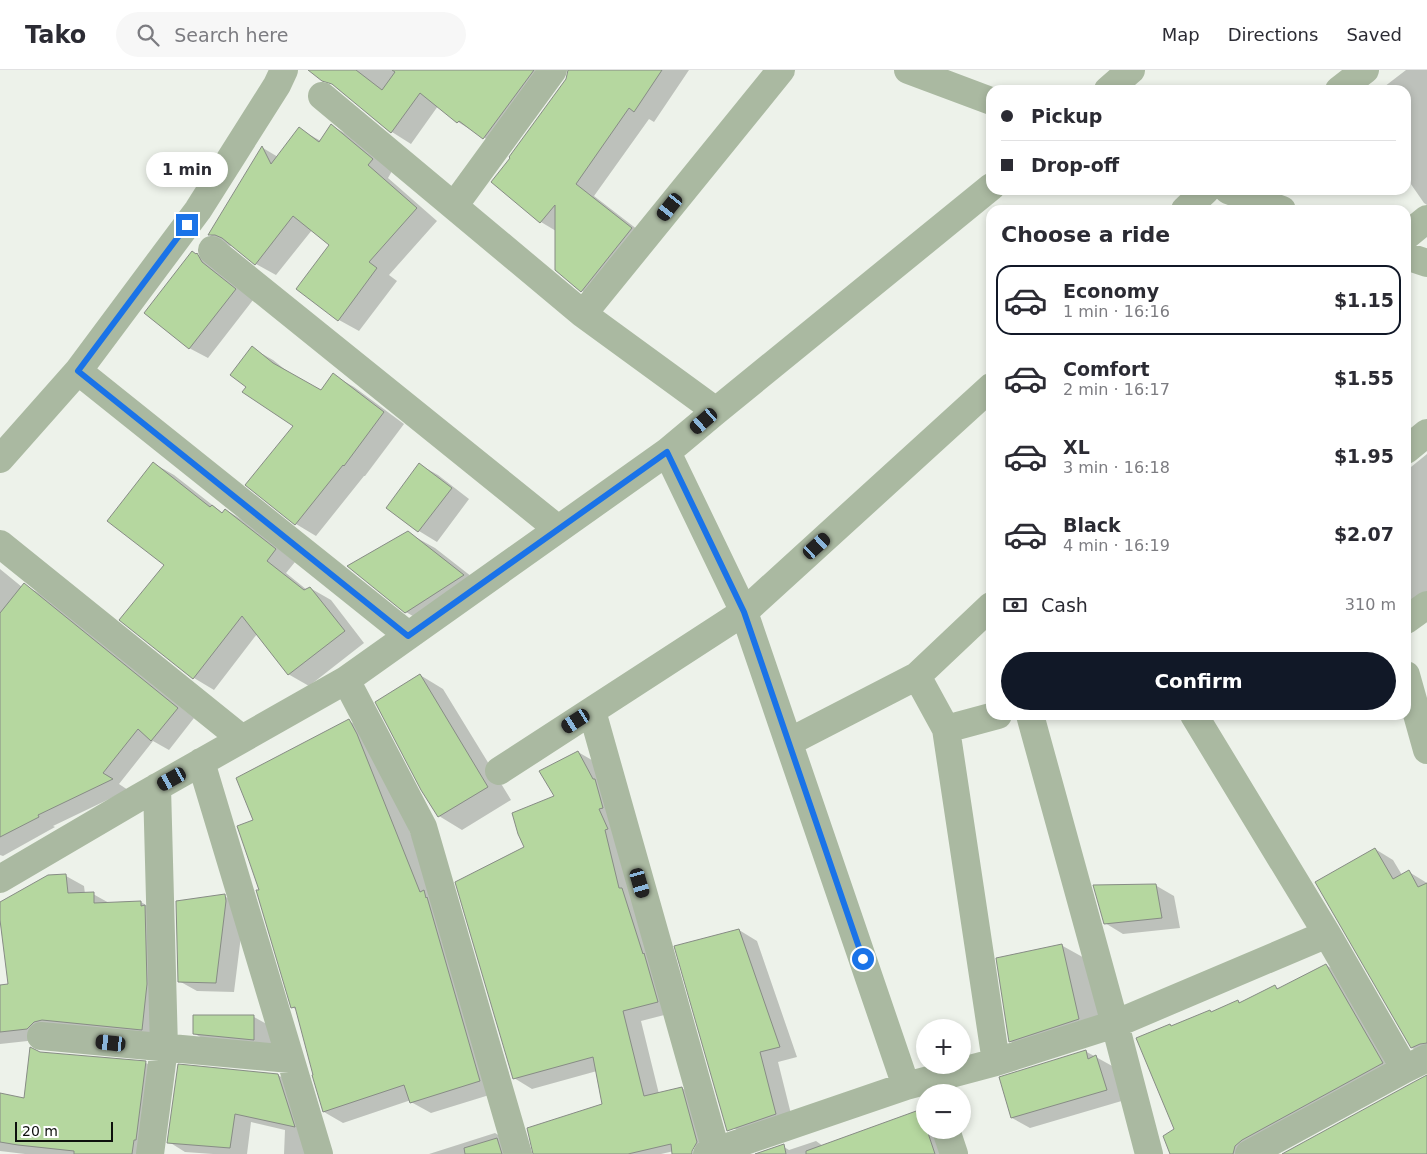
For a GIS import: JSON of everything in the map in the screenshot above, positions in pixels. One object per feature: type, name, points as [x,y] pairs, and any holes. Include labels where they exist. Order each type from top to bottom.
[{"type":"street","points":[[0,459],[78,371],[198,210],[277,85],[284,70]]},
{"type":"street","points":[[454,206],[553,70]]},
{"type":"street","points":[[583,314],[781,70]]},
{"type":"street","points":[[908,70],[986,99]]},
{"type":"street","points":[[1114,85],[1131,70]]},
{"type":"street","points":[[1346,85],[1365,70]]},
{"type":"street","points":[[322,96],[583,314],[716,410]]},
{"type":"street","points":[[0,879],[346,680],[667,452],[986,191]]},
{"type":"street","points":[[1190,205],[1201,195]]},
{"type":"street","points":[[1242,195],[1268,205]]},
{"type":"street","points":[[1411,232],[1427,219]]},
{"type":"street","points":[[212,250],[558,529]]},
{"type":"street","points":[[1411,258],[1427,263]]},
{"type":"street","points":[[78,371],[408,636]]},
{"type":"street","points":[[499,771],[744,612],[986,392]]},
{"type":"street","points":[[1411,446],[1427,433]]},
{"type":"street","points":[[667,452],[744,612],[789,742],[922,1084]]},
{"type":"street","points":[[0,544],[242,739]]},
{"type":"street","points":[[1411,616],[1427,605]]},
{"type":"street","points":[[789,742],[917,676],[986,611]]},
{"type":"street","points":[[917,676],[946,729],[996,1062]]},
{"type":"street","points":[[346,680],[423,827],[518,1154]]},
{"type":"street","points":[[1411,693],[1427,750]]},
{"type":"street","points":[[592,711],[713,1153],[916,1088]]},
{"type":"street","points":[[946,729],[986,718]]},
{"type":"street","points":[[1031,720],[1149,1154]]},
{"type":"street","points":[[1197,720],[1326,934],[1416,1063],[1249,1154]]},
{"type":"street","points":[[201,762],[319,1154]]},
{"type":"street","points":[[150,1154],[164,1048],[157,787]]},
{"type":"street","points":[[929,1084],[1115,1024],[1326,934]]},
{"type":"street","points":[[41,1036],[290,1059]]},
{"type":"street","points":[[949,1139],[954,1154]]},
{"type":"building","points":[[308,70],[356,70],[382,90],[395,72],[392,70],[534,70],[483,139],[459,121],[457,123],[420,93],[391,133],[332,84],[322,81]]},
{"type":"building","points":[[568,70],[662,70],[634,112],[629,108],[576,184],[632,228],[581,292],[555,270],[555,205],[540,223],[491,182],[566,79]]},
{"type":"building","points":[[331,124],[373,159],[368,165],[417,208],[369,262],[377,268],[338,321],[296,289],[329,245],[293,216],[255,265],[222,238],[208,235],[262,146],[271,164],[299,127],[319,142]]},
{"type":"building","points":[[192,251],[197,253],[202,262],[236,289],[189,349],[144,313]]},
{"type":"building","points":[[252,346],[273,363],[321,390],[333,373],[384,412],[344,466],[295,525],[245,485],[293,426],[242,392],[246,387],[230,375]]},
{"type":"building","points":[[153,462],[210,507],[212,505],[222,513],[225,509],[276,549],[267,561],[304,590],[310,587],[345,631],[288,675],[242,616],[193,679],[119,620],[164,565],[107,521]]},
{"type":"building","points":[[419,463],[452,488],[418,532],[386,508]]},
{"type":"building","points":[[408,531],[464,575],[405,613],[347,566]]},
{"type":"building","points":[[24,583],[178,708],[151,741],[138,729],[103,773],[113,779],[38,815],[39,817],[0,837],[0,613]]},
{"type":"building","points":[[420,674],[488,787],[438,817],[421,790],[375,702]]},
{"type":"building","points":[[349,719],[357,734],[420,892],[424,890],[427,897],[480,1081],[410,1103],[404,1085],[323,1112],[295,1007],[291,1008],[256,890],[259,890],[237,826],[253,820],[236,778]]},
{"type":"building","points":[[578,751],[593,779],[595,779],[603,808],[599,809],[608,829],[605,830],[619,888],[622,888],[658,1002],[623,1011],[644,1096],[682,1087],[697,1142],[692,1154],[672,1154],[671,1144],[628,1154],[533,1154],[527,1128],[602,1104],[593,1057],[513,1079],[455,882],[524,847],[512,813],[554,796],[539,771]]},
{"type":"building","points":[[1375,848],[1393,879],[1409,870],[1418,887],[1427,883],[1427,1043],[1411,1048],[1315,882]]},
{"type":"building","points":[[66,874],[68,893],[94,892],[94,903],[141,901],[141,906],[145,905],[147,984],[142,1030],[42,1020],[34,1022],[27,1029],[0,1032],[0,985],[8,984],[0,920],[0,902],[48,875]]},
{"type":"building","points":[[1156,884],[1162,918],[1104,924],[1093,885]]},
{"type":"building","points":[[225,894],[226,901],[216,983],[178,982],[176,901]]},
{"type":"building","points":[[739,929],[780,1047],[760,1052],[776,1114],[727,1131],[674,946]]},
{"type":"building","points":[[1062,944],[1079,1019],[1009,1042],[996,958]]},
{"type":"building","points":[[1326,964],[1383,1063],[1242,1140],[1235,1146],[1233,1154],[1170,1154],[1163,1136],[1174,1129],[1136,1038],[1210,1010],[1211,1012],[1238,1000],[1239,1003],[1275,985],[1277,989]]},
{"type":"building","points":[[193,1015],[254,1015],[254,1040],[193,1034]]},
{"type":"building","points":[[30,1047],[40,1052],[146,1061],[136,1140],[134,1140],[132,1154],[74,1154],[74,1151],[0,1142],[0,1093],[24,1098]]},
{"type":"building","points":[[1086,1050],[1088,1059],[1096,1055],[1107,1090],[1011,1118],[999,1077]]},
{"type":"building","points":[[178,1064],[278,1074],[295,1127],[235,1114],[230,1148],[167,1143]]},
{"type":"building","points":[[1427,1075],[1427,1154],[1282,1154],[1412,1083]]},
{"type":"building","points":[[916,1111],[916,1139],[930,1139],[935,1154],[806,1154],[806,1151]]},
{"type":"building","points":[[497,1138],[502,1154],[465,1154],[464,1148]]},
{"type":"building","points":[[784,1144],[786,1154],[755,1154]]},
{"type":"route","points":[[187,225],[78,371],[408,636],[667,452],[744,612],[863,959]]}]
